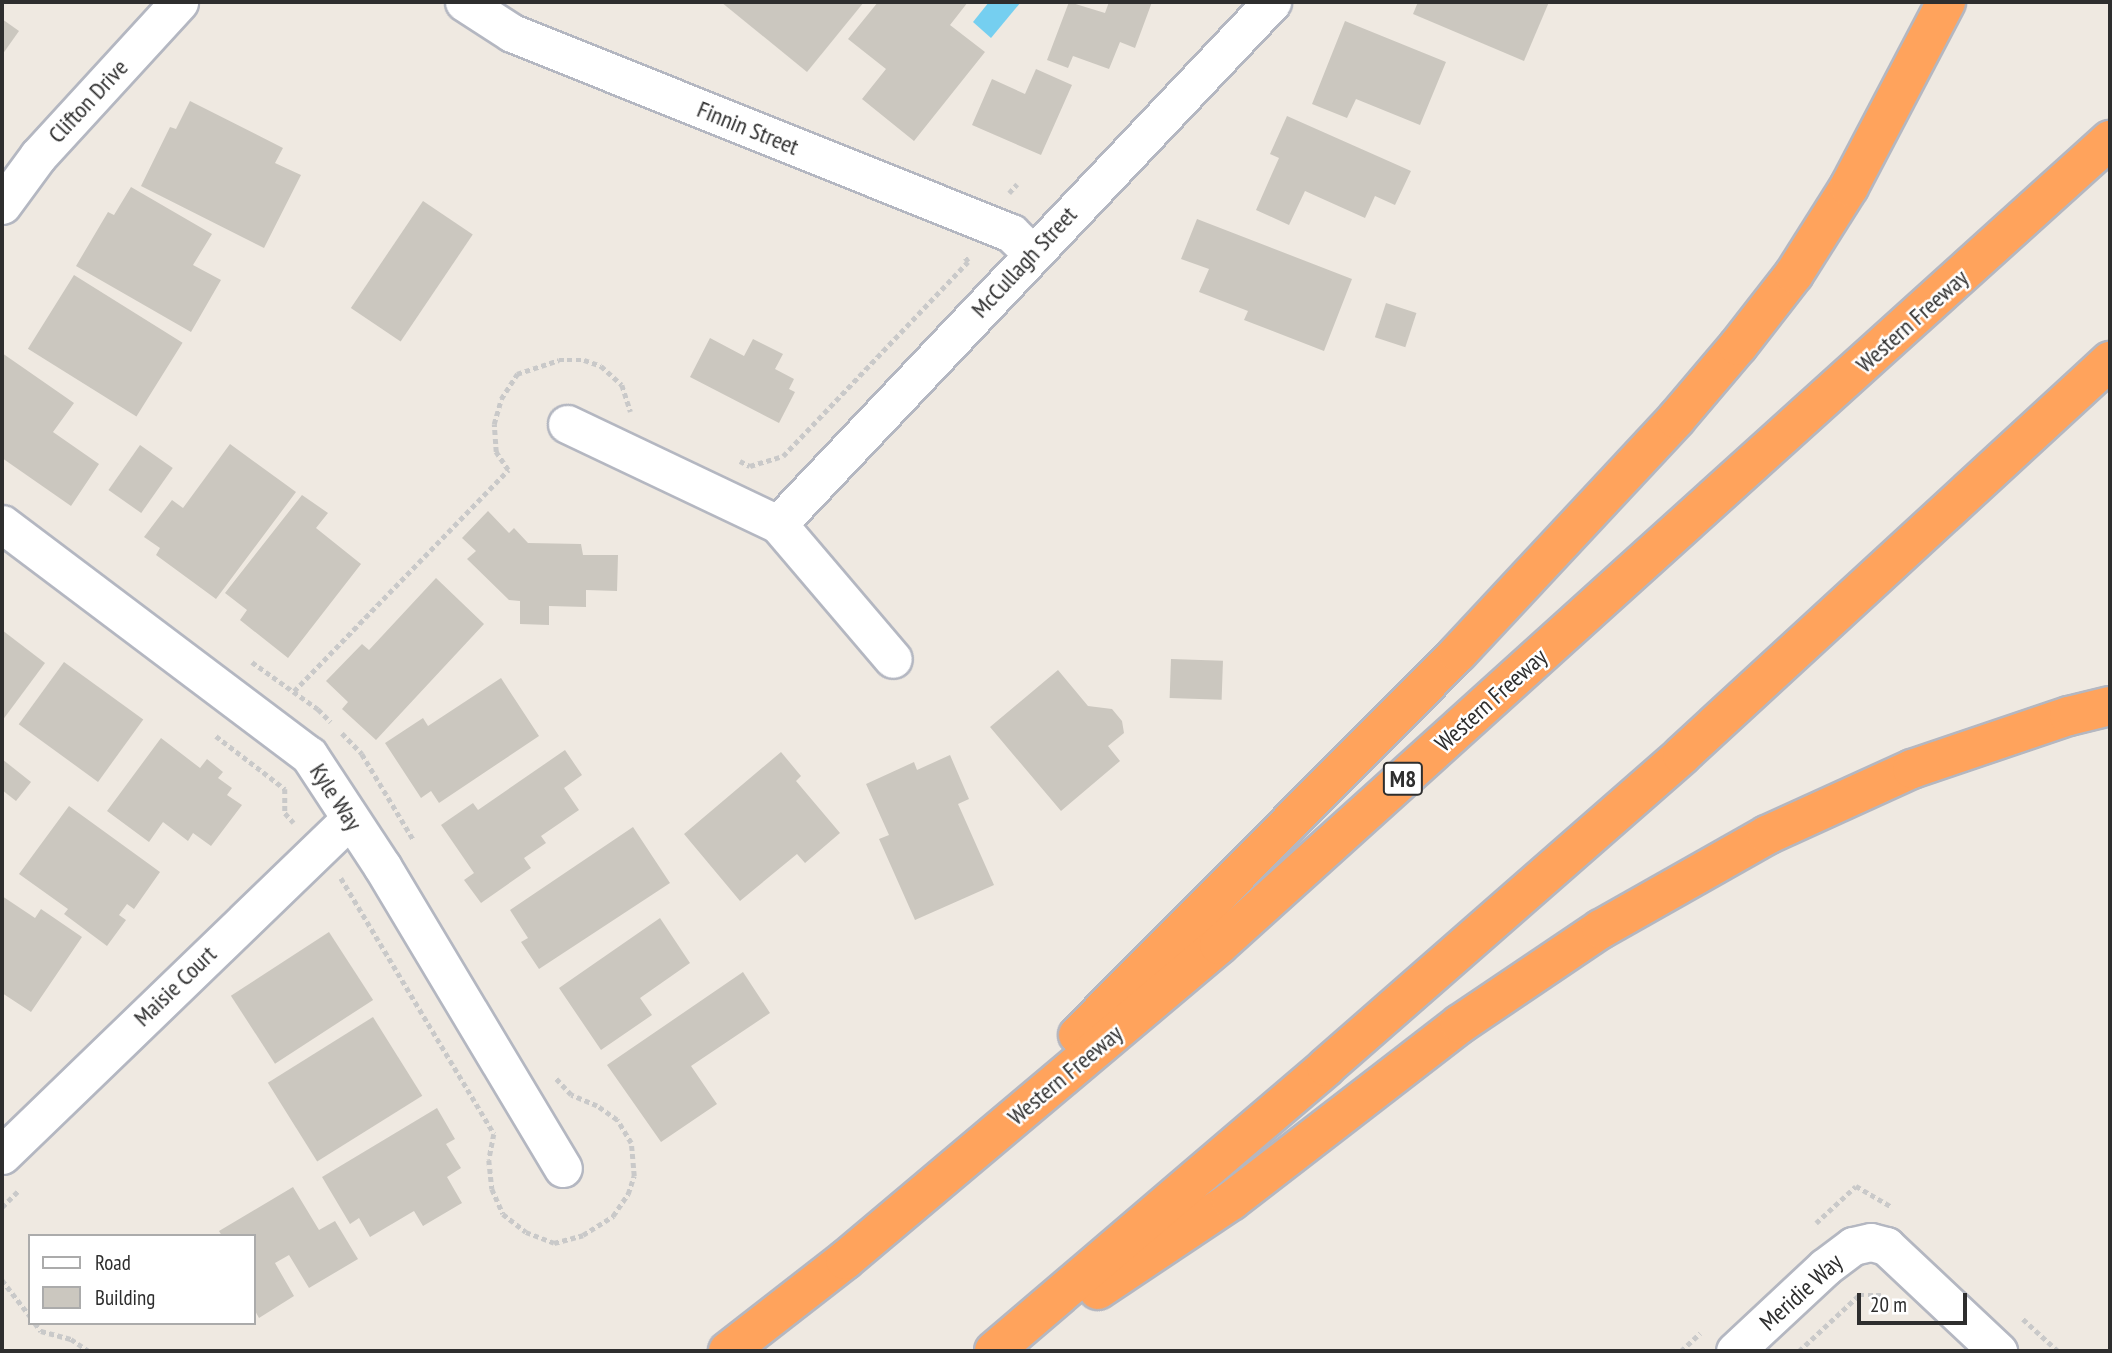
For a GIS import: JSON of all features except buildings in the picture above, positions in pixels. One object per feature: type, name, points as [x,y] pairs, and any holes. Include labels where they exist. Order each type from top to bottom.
[{"type":"highway","points":[[845,1260],[1343,771],[1676,419],[1794,274],[1849,187],[1946,2]]},
{"type":"highway","name":"Western Freeway","points":[[728,1351],[845,1260],[1219,945],[2110,140]]},
{"type":"highway","points":[[994,1351],[1336,1058],[1682,755],[2110,361]]},
{"type":"highway","points":[[1006,1351],[1231,1201],[1460,1024],[1601,929],[1768,835],[1912,769],[2068,716],[2110,706]]},
{"type":"street","name":"Clifton Drive","points":[[2,205],[38,156],[179,2]]},
{"type":"street","name":"Finnin Street","points":[[464,2],[512,33],[1011,233],[1032,253]]},
{"type":"street","name":"McCullagh Street","points":[[778,524],[1272,2]]},
{"type":"street","points":[[567,424],[778,524],[893,659]]},
{"type":"street","name":"Kyle Way","points":[[2,524],[309,755],[382,866],[563,1168]]},
{"type":"street","name":"Maisie Court","points":[[2,1155],[350,819]]},
{"type":"street","name":"Meridie Way","points":[[1735,1351],[1825,1267],[1853,1247],[1871,1242],[1886,1246],[1998,1351]]},
{"type":"path","points":[[2,1280],[28,1313]]},
{"type":"path","points":[[1799,1351],[1859,1295],[1885,1296],[1908,1314],[1932,1289]]},
{"type":"path","points":[[36,1325],[41,1331],[71,1339],[89,1351]]},
{"type":"water","points":[[989,2],[1021,2],[991,38],[973,22]]}]
